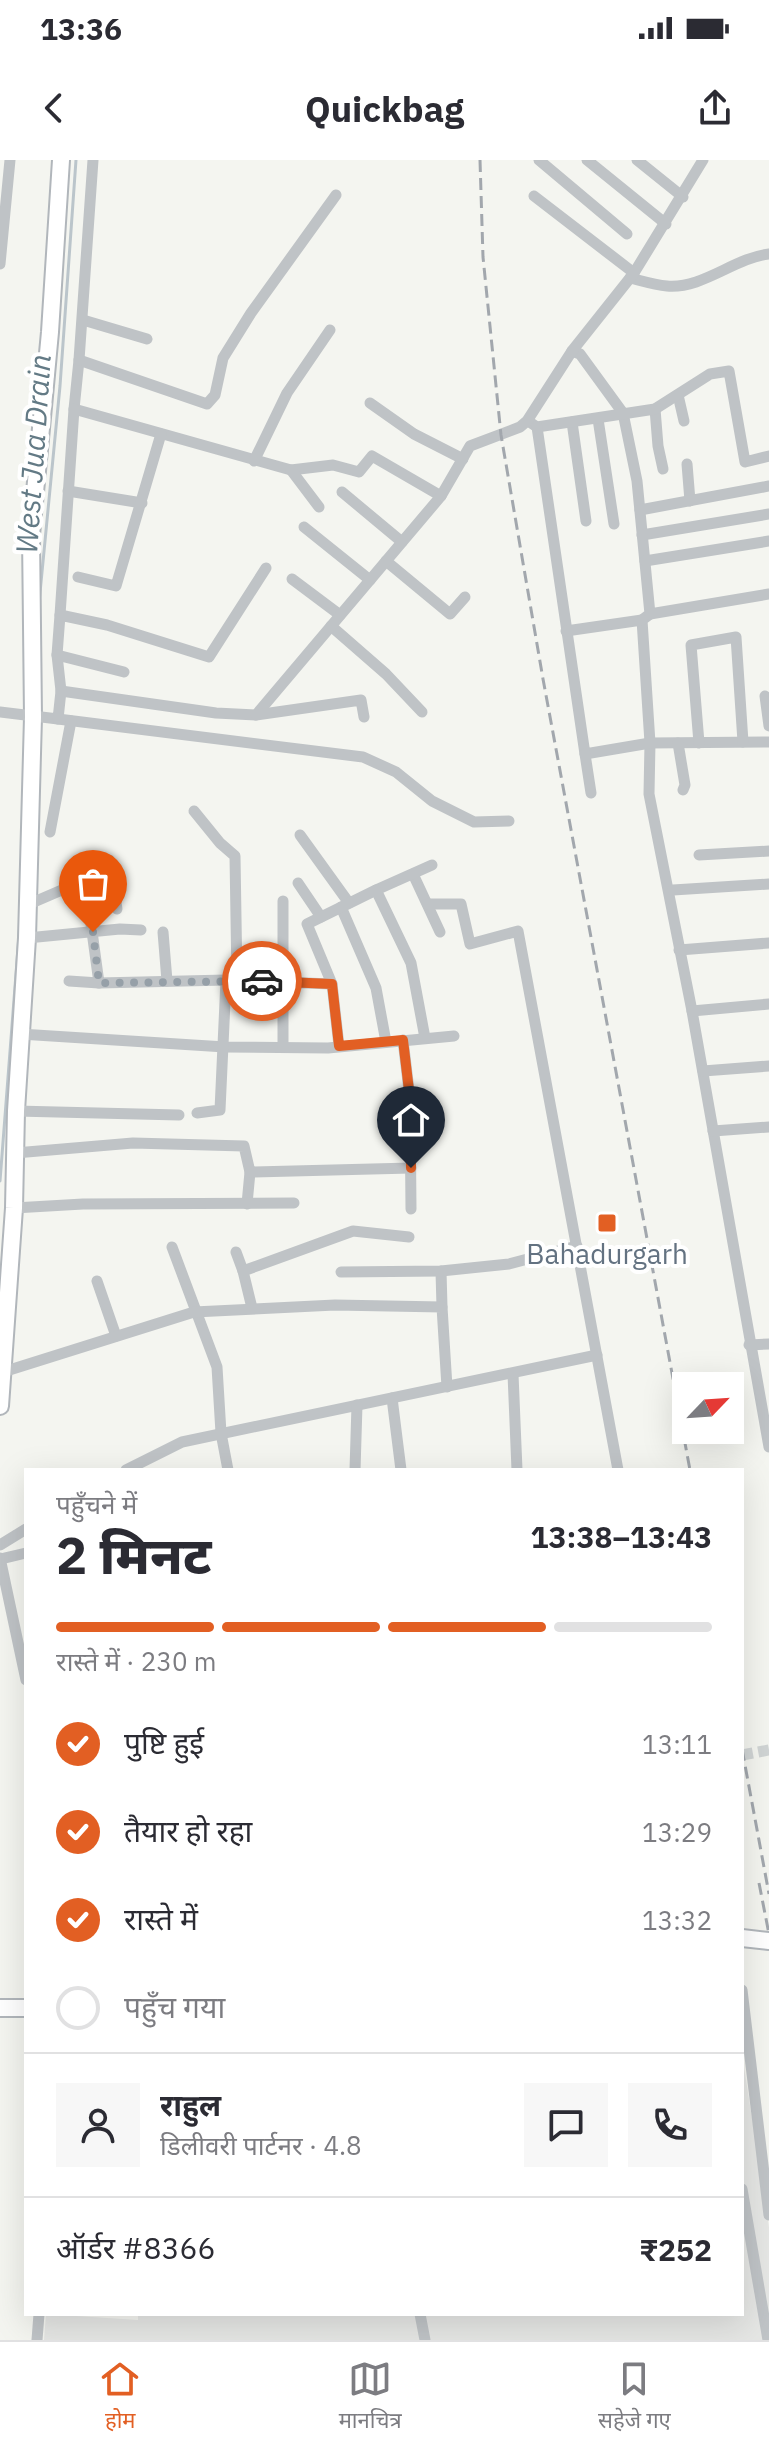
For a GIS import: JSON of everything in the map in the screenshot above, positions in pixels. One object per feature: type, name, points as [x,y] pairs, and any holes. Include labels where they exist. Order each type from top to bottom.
[{"type":"main road","points":[[0,1406],[14,1208],[16,1111],[27,938],[33,717],[31,535],[50,332],[61,160]]},
{"type":"main road","points":[[744,1938],[769,1941]]},
{"type":"main road","points":[[0,2008],[24,2008]]},
{"type":"street","points":[[58,719],[61,691],[57,655],[93,160]]},
{"type":"street","points":[[539,160],[627,234]]},
{"type":"street","points":[[587,160],[666,224]]},
{"type":"street","points":[[637,160],[683,197]]},
{"type":"street","points":[[591,793],[532,424],[572,351],[632,276],[703,160]]},
{"type":"street","points":[[0,264],[6,162]]},
{"type":"street","points":[[79,360],[207,404],[215,395],[223,358],[251,313],[336,195]]},
{"type":"street","points":[[534,196],[632,276],[669,287],[699,281],[738,263],[769,254]]},
{"type":"street","points":[[83,320],[147,339]]},
{"type":"street","points":[[254,461],[287,393],[330,330]]},
{"type":"street","points":[[572,351],[580,354],[623,413],[640,510],[645,561],[649,794],[692,1011],[769,1447]]},
{"type":"street","points":[[256,715],[441,496],[470,446],[532,424],[598,419],[655,409],[710,374],[729,371],[745,462],[769,456]]},
{"type":"street","points":[[678,395],[684,421]]},
{"type":"street","points":[[370,403],[414,434],[463,459]]},
{"type":"street","points":[[74,409],[291,470],[333,465],[359,472],[372,456],[441,496]]},
{"type":"street","points":[[655,409],[663,469]]},
{"type":"street","points":[[598,419],[614,524]]},
{"type":"street","points":[[572,422],[586,521]]},
{"type":"street","points":[[78,577],[116,586],[161,434]]},
{"type":"street","points":[[687,464],[690,501]]},
{"type":"street","points":[[291,470],[319,507]]},
{"type":"street","points":[[640,510],[769,486]]},
{"type":"street","points":[[68,491],[142,503]]},
{"type":"street","points":[[342,492],[402,542]]},
{"type":"street","points":[[642,535],[769,514]]},
{"type":"street","points":[[304,527],[370,580]]},
{"type":"street","points":[[645,561],[769,541]]},
{"type":"street","points":[[386,561],[450,614],[465,597]]},
{"type":"street","points":[[60,615],[107,625],[209,657],[266,568]]},
{"type":"street","points":[[292,579],[340,615]]},
{"type":"street","points":[[566,631],[769,594]]},
{"type":"street","points":[[331,626],[386,674],[422,712]]},
{"type":"street","points":[[699,743],[691,645],[736,637],[743,742]]},
{"type":"street","points":[[57,655],[124,672]]},
{"type":"street","points":[[61,691],[216,713],[256,715],[361,700],[364,717]]},
{"type":"street","points":[[765,696],[769,726]]},
{"type":"street","points":[[0,712],[363,757],[396,772],[432,801],[474,822],[509,821]]},
{"type":"street","points":[[50,832],[71,721]]},
{"type":"street","points":[[585,754],[650,743],[769,742]]},
{"type":"street","points":[[678,743],[685,785],[683,790]]},
{"type":"street","points":[[194,811],[235,856],[232,980],[220,1110],[197,1113]]},
{"type":"street","points":[[300,835],[345,905],[376,988],[386,1042]]},
{"type":"street","points":[[699,855],[769,851]]},
{"type":"street","points":[[99,983],[85,880],[87,874],[109,860],[117,909]]},
{"type":"street","points":[[339,1046],[332,984],[307,924],[432,865]]},
{"type":"street","points":[[413,874],[440,932]]},
{"type":"street","points":[[27,905],[85,880]]},
{"type":"street","points":[[298,883],[321,917]]},
{"type":"street","points":[[673,890],[769,884]]},
{"type":"street","points":[[376,890],[411,963],[425,1038]]},
{"type":"street","points":[[283,901],[283,1047]]},
{"type":"street","points":[[428,904],[461,904],[470,944],[518,931],[618,1468]]},
{"type":"street","points":[[27,938],[120,929],[141,930]]},
{"type":"street","points":[[163,932],[167,981]]},
{"type":"street","points":[[679,950],[769,943]]},
{"type":"street","points":[[69,981],[232,980],[332,984]]},
{"type":"street","points":[[692,1011],[769,1004]]},
{"type":"street","points":[[20,1034],[225,1047],[339,1046],[454,1036]]},
{"type":"street","points":[[403,1040],[410,1099],[411,1209]]},
{"type":"street","points":[[703,1071],[769,1066]]},
{"type":"street","points":[[16,1111],[179,1115]]},
{"type":"street","points":[[713,1131],[769,1127]]},
{"type":"street","points":[[15,1153],[133,1143],[244,1146],[250,1172],[247,1204]]},
{"type":"street","points":[[250,1172],[411,1168]]},
{"type":"street","points":[[14,1208],[83,1204],[294,1203]]},
{"type":"street","points":[[243,1271],[353,1231],[409,1237]]},
{"type":"street","points":[[341,1272],[441,1271],[509,1264],[577,1246]]},
{"type":"street","points":[[172,1247],[217,1367],[221,1433],[228,1468]]},
{"type":"street","points":[[236,1252],[252,1308]]},
{"type":"street","points":[[441,1271],[447,1387]]},
{"type":"street","points":[[97,1281],[116,1336]]},
{"type":"street","points":[[3,1372],[194,1312],[335,1305],[442,1307]]},
{"type":"street","points":[[749,1345],[769,1344]]},
{"type":"street","points":[[130,1468],[182,1442],[597,1355]]},
{"type":"street","points":[[513,1374],[517,1468]]},
{"type":"street","points":[[392,1398],[401,1468]]},
{"type":"street","points":[[355,1468],[357,1405]]},
{"type":"street","points":[[0,1545],[24,1530]]},
{"type":"street","points":[[23,1650],[1,1559],[24,1553]]},
{"type":"street","points":[[744,2007],[769,2215]]},
{"type":"street","points":[[744,2201],[768,2340]]},
{"type":"street","points":[[37,2340],[39,2316]]},
{"type":"street","points":[[420,2316],[425,2340]]},
{"type":"shaded area","points":[[744,2067],[769,2227],[769,2340],[44,2340],[46,2316],[138,2320],[138,2316],[744,2316]]},
{"type":"waterway","name":"West Jua Drain","points":[[39,603],[60,386],[76,160]]},
{"type":"waterway","name":"West Jua Drain","points":[[0,1181],[20,922]]},
{"type":"tunnel","points":[[744,1755],[769,1750]]},
{"type":"railway","points":[[480,160],[483,257],[501,435],[543,679],[690,1468]]},
{"type":"railway","points":[[744,1760],[769,1894]]},
{"type":"railway","points":[[759,1883],[769,1934]]},
{"type":"way so far","points":[[93,932],[99,983],[262,981]]},
{"type":"place","name":"Bahadurgarh","points":[[607,1223]]},
{"type":"route","points":[[262,981],[332,984],[339,1046],[403,1040],[410,1099],[411,1168]]}]
